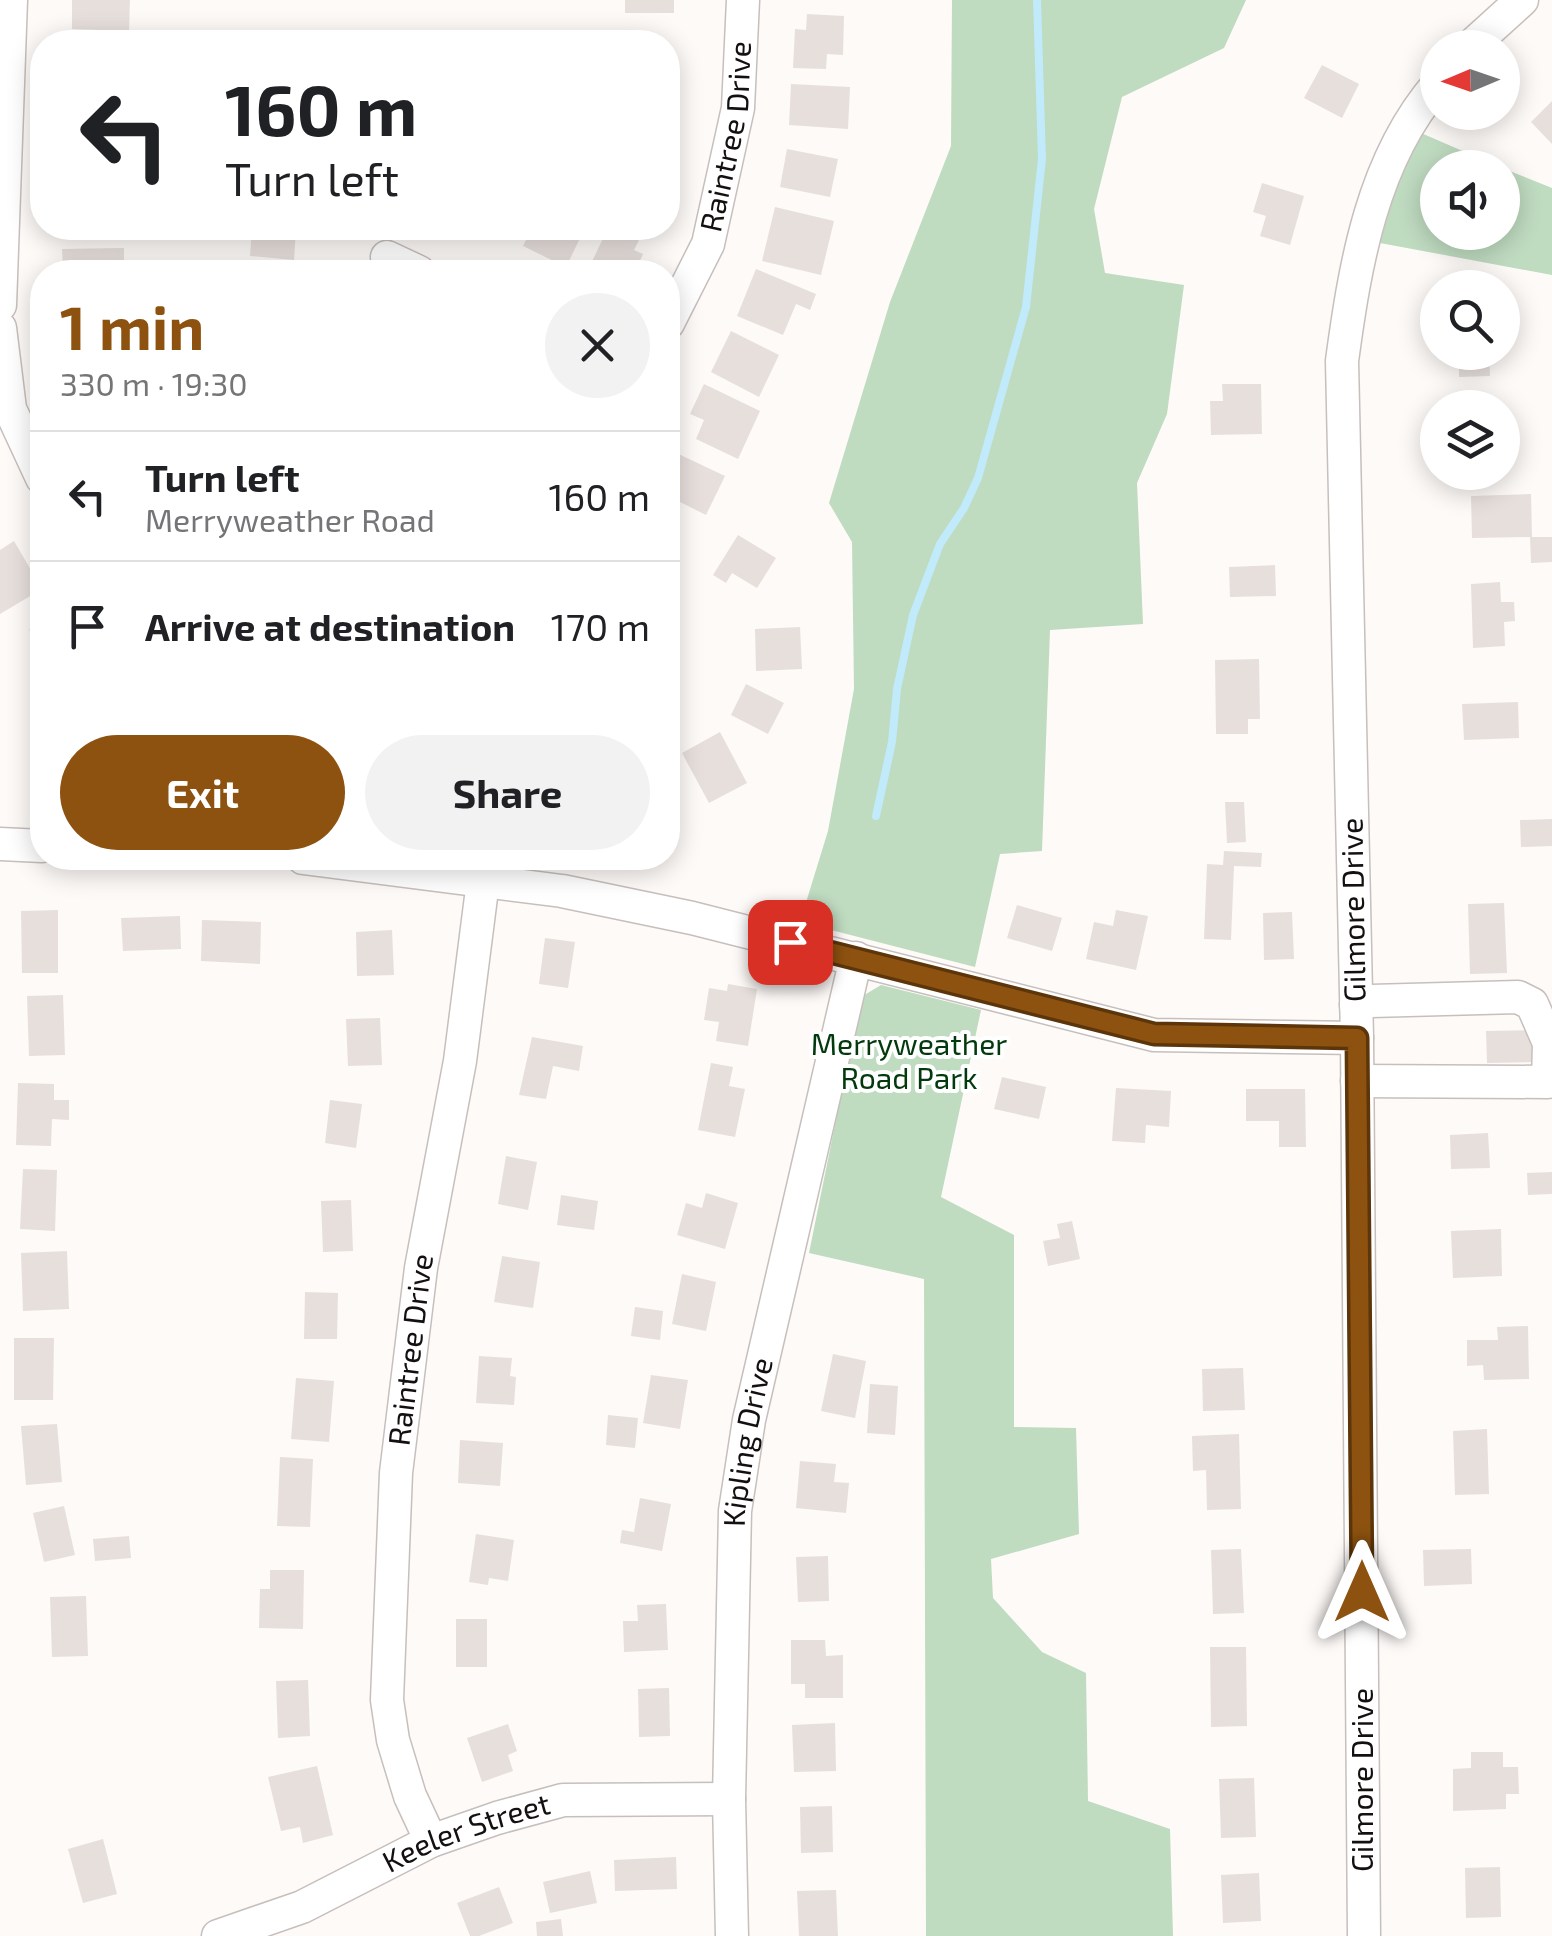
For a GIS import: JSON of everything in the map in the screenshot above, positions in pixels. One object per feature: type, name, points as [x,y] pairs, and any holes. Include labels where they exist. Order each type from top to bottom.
[{"type":"street","points":[[0,305],[11,0]]},
{"type":"street","name":"Raintree Drive","points":[[680,299],[708,244],[738,108],[743,0]]},
{"type":"street","points":[[1489,30],[1522,0]]},
{"type":"street","name":"Gilmore Drive","points":[[1364,1936],[1357,1038],[1342,361],[1354,278],[1376,197],[1400,139],[1420,110]]},
{"type":"street","points":[[387,258],[392,260]]},
{"type":"street","points":[[0,328],[10,409],[30,452]]},
{"type":"street","points":[[0,844],[30,845]]},
{"type":"street","name":"Raintree Drive","points":[[431,1841],[410,1796],[394,1740],[388,1700],[396,1472],[421,1268],[460,1061],[484,870]]},
{"type":"street","points":[[488,870],[1154,1034],[1357,1038]]},
{"type":"street","name":"Kipling Drive","points":[[732,1936],[729,1799],[734,1510],[750,1420],[856,958]]},
{"type":"street","points":[[1356,1004],[1371,1000],[1518,997],[1532,1004],[1549,1043],[1548,1082],[1357,1082]]},
{"type":"street","name":"Keeler Street","points":[[218,1936],[302,1907],[431,1841],[563,1800],[729,1799]]},
{"type":"green space","points":[[952,0],[1246,0],[1224,48],[1122,97],[1094,209],[1105,273],[1184,285],[1167,414],[1137,483],[1143,624],[1050,630],[1042,851],[1000,854],[975,967],[800,922],[828,831],[854,689],[852,542],[829,503],[890,302],[951,146]]},
{"type":"green space","points":[[1421,133],[1460,150],[1420,150],[1420,250],[1520,250],[1520,175],[1552,188],[1552,275],[1380,243],[1397,183]]},
{"type":"green space","name":"Merryweather Road Park","points":[[881,985],[981,1010],[941,1197],[1014,1235],[1014,1427],[1076,1428],[1079,1534],[991,1559],[993,1598],[1042,1652],[1086,1673],[1088,1801],[1170,1829],[1173,1936],[926,1936],[924,1279],[809,1253],[861,997]]},
{"type":"building","points":[[72,0],[130,0],[129,30],[72,29]]},
{"type":"building","points":[[625,0],[674,0],[674,13],[625,13]]},
{"type":"building","points":[[807,14],[844,16],[843,55],[827,54],[826,69],[793,68],[795,29],[806,30]]},
{"type":"building","points":[[1322,65],[1359,84],[1342,118],[1304,98]]},
{"type":"building","points":[[791,84],[850,87],[848,129],[789,125]]},
{"type":"building","points":[[1552,101],[1552,144],[1531,122]]},
{"type":"building","points":[[787,149],[838,159],[830,197],[780,187]]},
{"type":"building","points":[[1262,183],[1304,196],[1290,245],[1260,236],[1266,216],[1253,212]]},
{"type":"building","points":[[775,207],[834,221],[821,275],[762,261]]},
{"type":"building","points":[[251,240],[295,240],[294,260],[250,256]]},
{"type":"building","points":[[526,240],[579,240],[569,260],[552,260],[523,246]]},
{"type":"building","points":[[602,240],[639,240],[634,250],[643,254],[640,260],[593,260]]},
{"type":"building","points":[[124,248],[124,260],[62,260],[62,249]]},
{"type":"building","points":[[756,269],[816,294],[810,310],[796,304],[783,335],[737,316]]},
{"type":"building","points":[[731,331],[779,355],[759,397],[711,372]]},
{"type":"building","points":[[1459,370],[1490,370],[1490,376],[1459,377]]},
{"type":"building","points":[[704,384],[760,411],[738,459],[696,439],[704,420],[690,414]]},
{"type":"building","points":[[1222,384],[1261,384],[1262,434],[1211,435],[1210,401],[1223,401]]},
{"type":"building","points":[[680,455],[725,476],[706,515],[680,502]]},
{"type":"building","points":[[1531,494],[1532,537],[1472,538],[1471,496]]},
{"type":"building","points":[[738,535],[776,558],[757,588],[732,573],[726,583],[713,575]]},
{"type":"building","points":[[1530,537],[1552,537],[1552,562],[1531,563]]},
{"type":"building","points":[[14,541],[30,568],[30,596],[0,614],[0,550]]},
{"type":"building","points":[[1275,565],[1276,596],[1230,597],[1229,567]]},
{"type":"building","points":[[1500,582],[1501,602],[1514,602],[1515,621],[1504,622],[1505,646],[1473,648],[1471,584]]},
{"type":"building","points":[[800,627],[802,669],[756,671],[755,629]]},
{"type":"building","points":[[1259,659],[1260,719],[1248,719],[1248,734],[1216,734],[1215,660]]},
{"type":"building","points":[[746,684],[784,703],[768,734],[731,715]]},
{"type":"building","points":[[1518,702],[1519,738],[1464,740],[1462,704]]},
{"type":"building","points":[[720,732],[747,783],[709,803],[682,753]]},
{"type":"building","points":[[1225,802],[1244,802],[1246,842],[1227,843]]},
{"type":"building","points":[[1552,819],[1552,846],[1521,847],[1520,820]]},
{"type":"building","points":[[1224,851],[1262,853],[1261,867],[1234,866],[1231,940],[1204,939],[1207,864],[1223,865]]},
{"type":"building","points":[[1504,903],[1507,973],[1470,974],[1468,904]]},
{"type":"building","points":[[1017,905],[1062,918],[1052,951],[1007,938]]},
{"type":"building","points":[[58,910],[58,973],[22,973],[21,911]]},
{"type":"building","points":[[1116,910],[1148,916],[1136,970],[1086,959],[1094,922],[1113,926]]},
{"type":"building","points":[[1292,912],[1294,959],[1264,960],[1263,913]]},
{"type":"building","points":[[180,916],[181,949],[123,951],[121,918]]},
{"type":"building","points":[[202,920],[261,922],[260,964],[201,961]]},
{"type":"building","points":[[392,930],[394,975],[357,976],[356,932]]},
{"type":"building","points":[[545,938],[575,942],[568,988],[539,984]]},
{"type":"building","points":[[728,984],[757,989],[748,1046],[716,1041],[719,1022],[704,1020],[709,988],[727,991]]},
{"type":"building","points":[[63,995],[65,1055],[29,1056],[27,996]]},
{"type":"building","points":[[380,1018],[382,1065],[348,1066],[346,1019]]},
{"type":"building","points":[[1534,1030],[1536,1062],[1487,1063],[1486,1031]]},
{"type":"building","points":[[532,1037],[583,1046],[579,1071],[553,1066],[546,1099],[519,1095]]},
{"type":"building","points":[[711,1063],[733,1067],[729,1086],[745,1089],[735,1137],[698,1130]]},
{"type":"building","points":[[1002,1077],[1046,1087],[1039,1119],[994,1109]]},
{"type":"building","points":[[18,1083],[54,1084],[54,1100],[69,1100],[69,1120],[52,1119],[51,1146],[16,1145]]},
{"type":"building","points":[[1116,1088],[1171,1091],[1169,1127],[1146,1125],[1145,1143],[1112,1141]]},
{"type":"building","points":[[1246,1089],[1305,1089],[1306,1147],[1279,1147],[1279,1121],[1246,1121]]},
{"type":"building","points":[[330,1100],[362,1104],[356,1148],[325,1143]]},
{"type":"building","points":[[1488,1133],[1490,1168],[1451,1169],[1450,1135]]},
{"type":"building","points":[[506,1156],[537,1162],[528,1210],[498,1204]]},
{"type":"building","points":[[23,1169],[57,1170],[55,1231],[20,1229]]},
{"type":"building","points":[[1552,1172],[1552,1194],[1528,1195],[1527,1173]]},
{"type":"building","points":[[706,1193],[738,1203],[725,1249],[677,1235],[686,1203],[702,1208]]},
{"type":"building","points":[[561,1195],[598,1201],[594,1230],[557,1225]]},
{"type":"building","points":[[351,1200],[353,1251],[323,1252],[321,1201]]},
{"type":"building","points":[[1072,1221],[1080,1259],[1048,1266],[1043,1241],[1060,1238],[1057,1224]]},
{"type":"building","points":[[1501,1229],[1502,1276],[1453,1278],[1451,1231]]},
{"type":"building","points":[[67,1251],[69,1309],[23,1311],[21,1253]]},
{"type":"building","points":[[502,1256],[540,1262],[533,1308],[494,1302]]},
{"type":"building","points":[[682,1274],[716,1282],[706,1331],[672,1324]]},
{"type":"building","points":[[305,1292],[338,1293],[337,1339],[304,1339]]},
{"type":"building","points":[[635,1307],[663,1311],[660,1340],[631,1336]]},
{"type":"building","points":[[1528,1326],[1529,1379],[1484,1380],[1483,1365],[1467,1366],[1467,1340],[1498,1340],[1497,1327]]},
{"type":"building","points":[[14,1338],[54,1338],[53,1400],[14,1400]]},
{"type":"building","points":[[833,1354],[866,1361],[855,1418],[821,1411]]},
{"type":"building","points":[[479,1356],[512,1358],[510,1376],[516,1377],[514,1405],[476,1403]]},
{"type":"building","points":[[1243,1368],[1245,1410],[1203,1411],[1202,1369]]},
{"type":"building","points":[[651,1375],[688,1380],[680,1429],[643,1423]]},
{"type":"building","points":[[296,1378],[334,1381],[329,1442],[291,1439]]},
{"type":"building","points":[[870,1384],[898,1386],[895,1435],[867,1433]]},
{"type":"building","points":[[608,1415],[638,1418],[635,1448],[606,1445]]},
{"type":"building","points":[[57,1424],[62,1482],[26,1485],[21,1426]]},
{"type":"building","points":[[1487,1429],[1489,1494],[1455,1495],[1453,1431]]},
{"type":"building","points":[[1239,1434],[1241,1509],[1207,1510],[1206,1470],[1193,1471],[1192,1436]]},
{"type":"building","points":[[460,1440],[503,1443],[500,1486],[458,1483]]},
{"type":"building","points":[[280,1457],[313,1459],[310,1527],[277,1526]]},
{"type":"building","points":[[800,1461],[836,1464],[834,1482],[849,1483],[846,1513],[796,1508]]},
{"type":"building","points":[[640,1498],[671,1504],[662,1551],[620,1543],[622,1530],[634,1532]]},
{"type":"building","points":[[64,1506],[75,1555],[44,1562],[33,1513]]},
{"type":"building","points":[[476,1534],[514,1540],[508,1581],[489,1578],[488,1585],[469,1582]]},
{"type":"building","points":[[129,1536],[131,1558],[95,1561],[93,1539]]},
{"type":"building","points":[[1241,1549],[1244,1613],[1213,1614],[1211,1550]]},
{"type":"building","points":[[1471,1549],[1472,1584],[1424,1586],[1423,1550]]},
{"type":"building","points":[[828,1556],[829,1601],[798,1602],[796,1557]]},
{"type":"building","points":[[270,1570],[304,1570],[303,1629],[259,1628],[260,1589],[270,1589]]},
{"type":"building","points":[[86,1596],[88,1656],[52,1657],[50,1597]]},
{"type":"building","points":[[666,1604],[668,1650],[624,1652],[623,1621],[638,1621],[637,1605]]},
{"type":"building","points":[[456,1619],[487,1619],[487,1667],[456,1667]]},
{"type":"building","points":[[791,1640],[825,1640],[826,1656],[843,1655],[843,1698],[805,1698],[805,1684],[791,1684]]},
{"type":"building","points":[[1210,1647],[1246,1647],[1247,1726],[1211,1727]]},
{"type":"building","points":[[308,1680],[310,1736],[278,1738],[276,1681]]},
{"type":"building","points":[[669,1688],[670,1736],[639,1737],[638,1689]]},
{"type":"building","points":[[835,1723],[836,1771],[794,1772],[792,1725]]},
{"type":"building","points":[[508,1724],[517,1751],[508,1755],[513,1771],[482,1782],[467,1738]]},
{"type":"building","points":[[1471,1752],[1503,1752],[1503,1767],[1518,1767],[1519,1794],[1506,1794],[1506,1809],[1453,1811],[1453,1769],[1471,1768]]},
{"type":"building","points":[[317,1766],[333,1835],[303,1843],[300,1827],[281,1831],[268,1777]]},
{"type":"building","points":[[1254,1778],[1256,1837],[1221,1838],[1219,1779]]},
{"type":"building","points":[[832,1806],[833,1852],[801,1853],[800,1807]]},
{"type":"building","points":[[103,1839],[117,1894],[83,1903],[68,1849]]},
{"type":"building","points":[[676,1857],[677,1889],[615,1891],[614,1860]]},
{"type":"building","points":[[1500,1867],[1501,1917],[1466,1918],[1465,1868]]},
{"type":"building","points":[[590,1871],[597,1903],[550,1913],[543,1882]]},
{"type":"building","points":[[1259,1873],[1261,1921],[1223,1923],[1221,1875]]},
{"type":"building","points":[[499,1887],[513,1923],[470,1936],[457,1903]]},
{"type":"building","points":[[836,1890],[838,1936],[799,1936],[797,1891]]},
{"type":"building","points":[[561,1919],[563,1936],[537,1936],[536,1922]]},
{"type":"waterway","points":[[876,816],[913,615],[940,544],[978,478],[1026,307],[1042,159],[1037,0]]},
{"type":"route","points":[[790,942],[1154,1034],[1357,1038],[1362,1592]]}]
